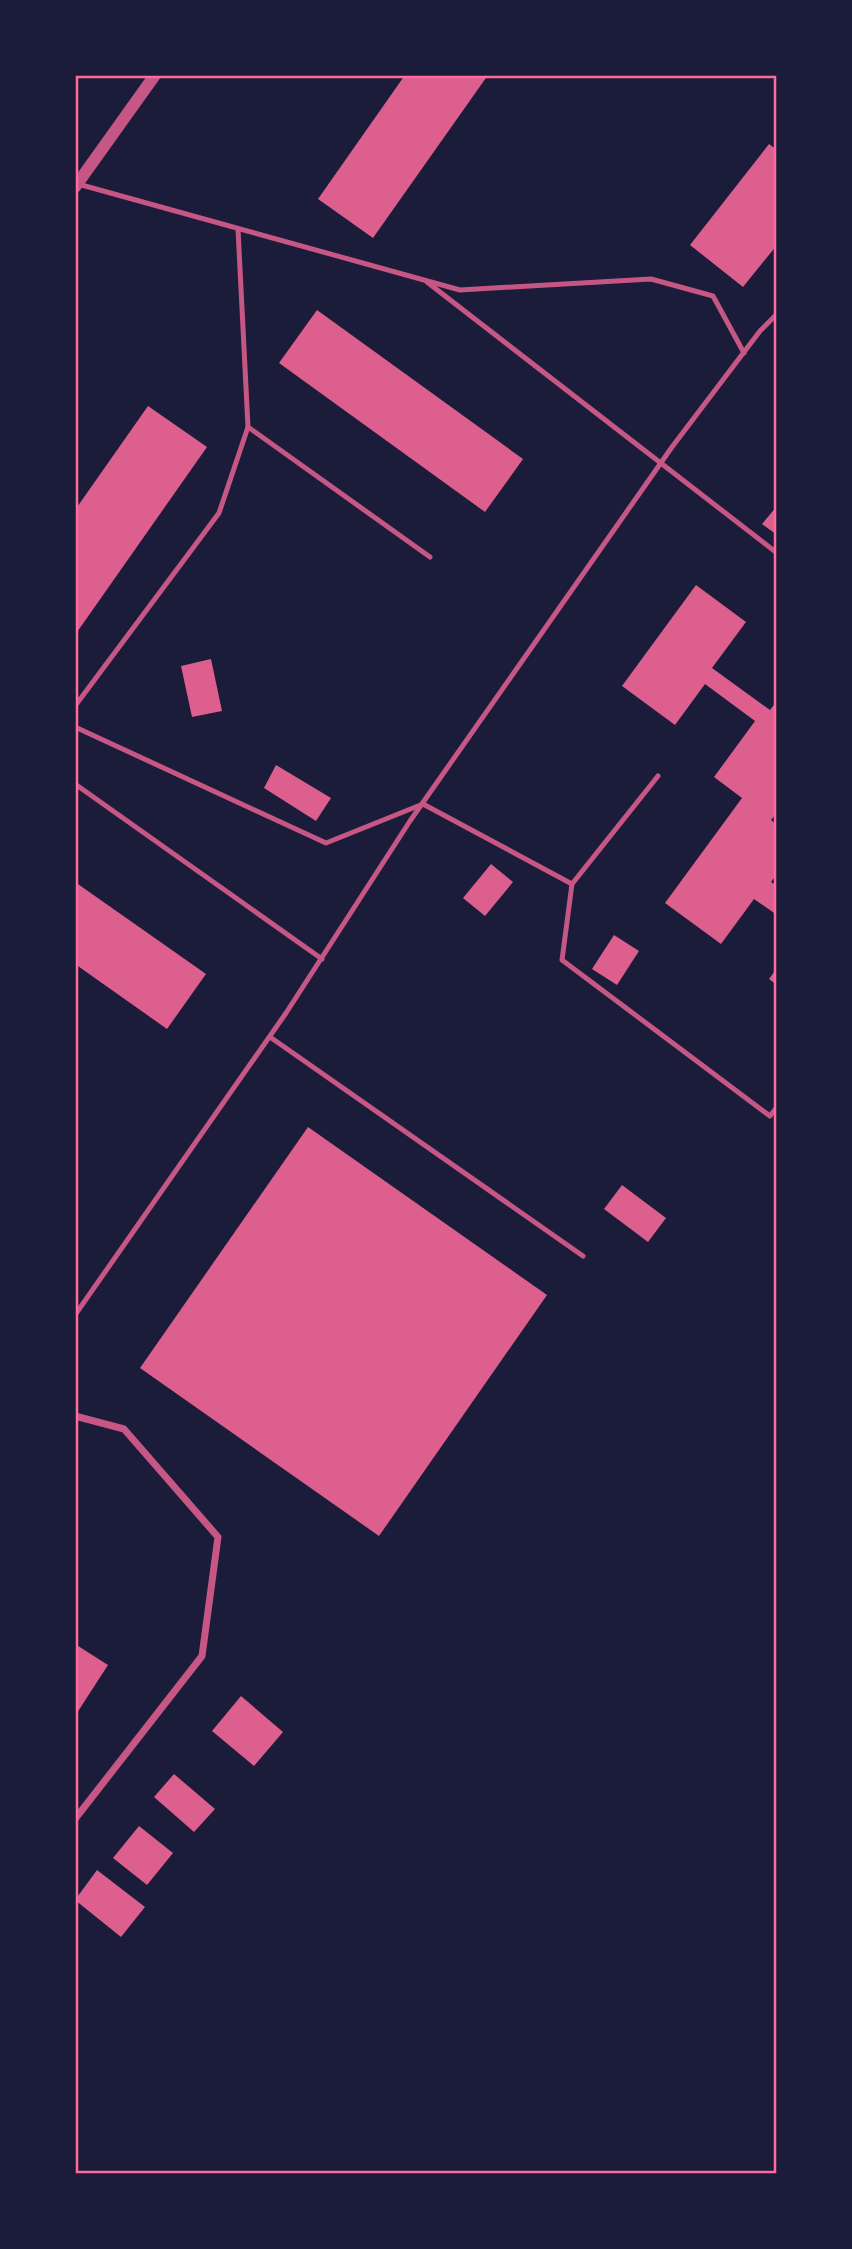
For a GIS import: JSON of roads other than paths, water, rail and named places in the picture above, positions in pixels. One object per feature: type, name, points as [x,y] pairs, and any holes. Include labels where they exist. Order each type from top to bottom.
[{"type":"street","points":[[76,185],[155,75]]},
{"type":"street","points":[[75,1416],[124,1429],[218,1537],[202,1656],[75,1819]]},
{"type":"lane","points":[[76,185],[460,290],[651,279],[713,296],[744,353]]},
{"type":"lane","points":[[75,706],[219,513],[248,427],[238,229]]},
{"type":"lane","points":[[425,280],[777,552]]},
{"type":"lane","points":[[75,1315],[270,1037],[423,804],[661,465],[744,353],[777,314]]},
{"type":"lane","points":[[248,427],[430,557]]},
{"type":"lane","points":[[75,727],[326,843],[423,804]]},
{"type":"lane","points":[[658,776],[572,884],[562,960],[770,1116],[777,1107]]},
{"type":"lane","points":[[75,784],[322,959]]},
{"type":"lane","points":[[423,804],[572,884]]},
{"type":"lane","points":[[270,1037],[583,1256]]}]
